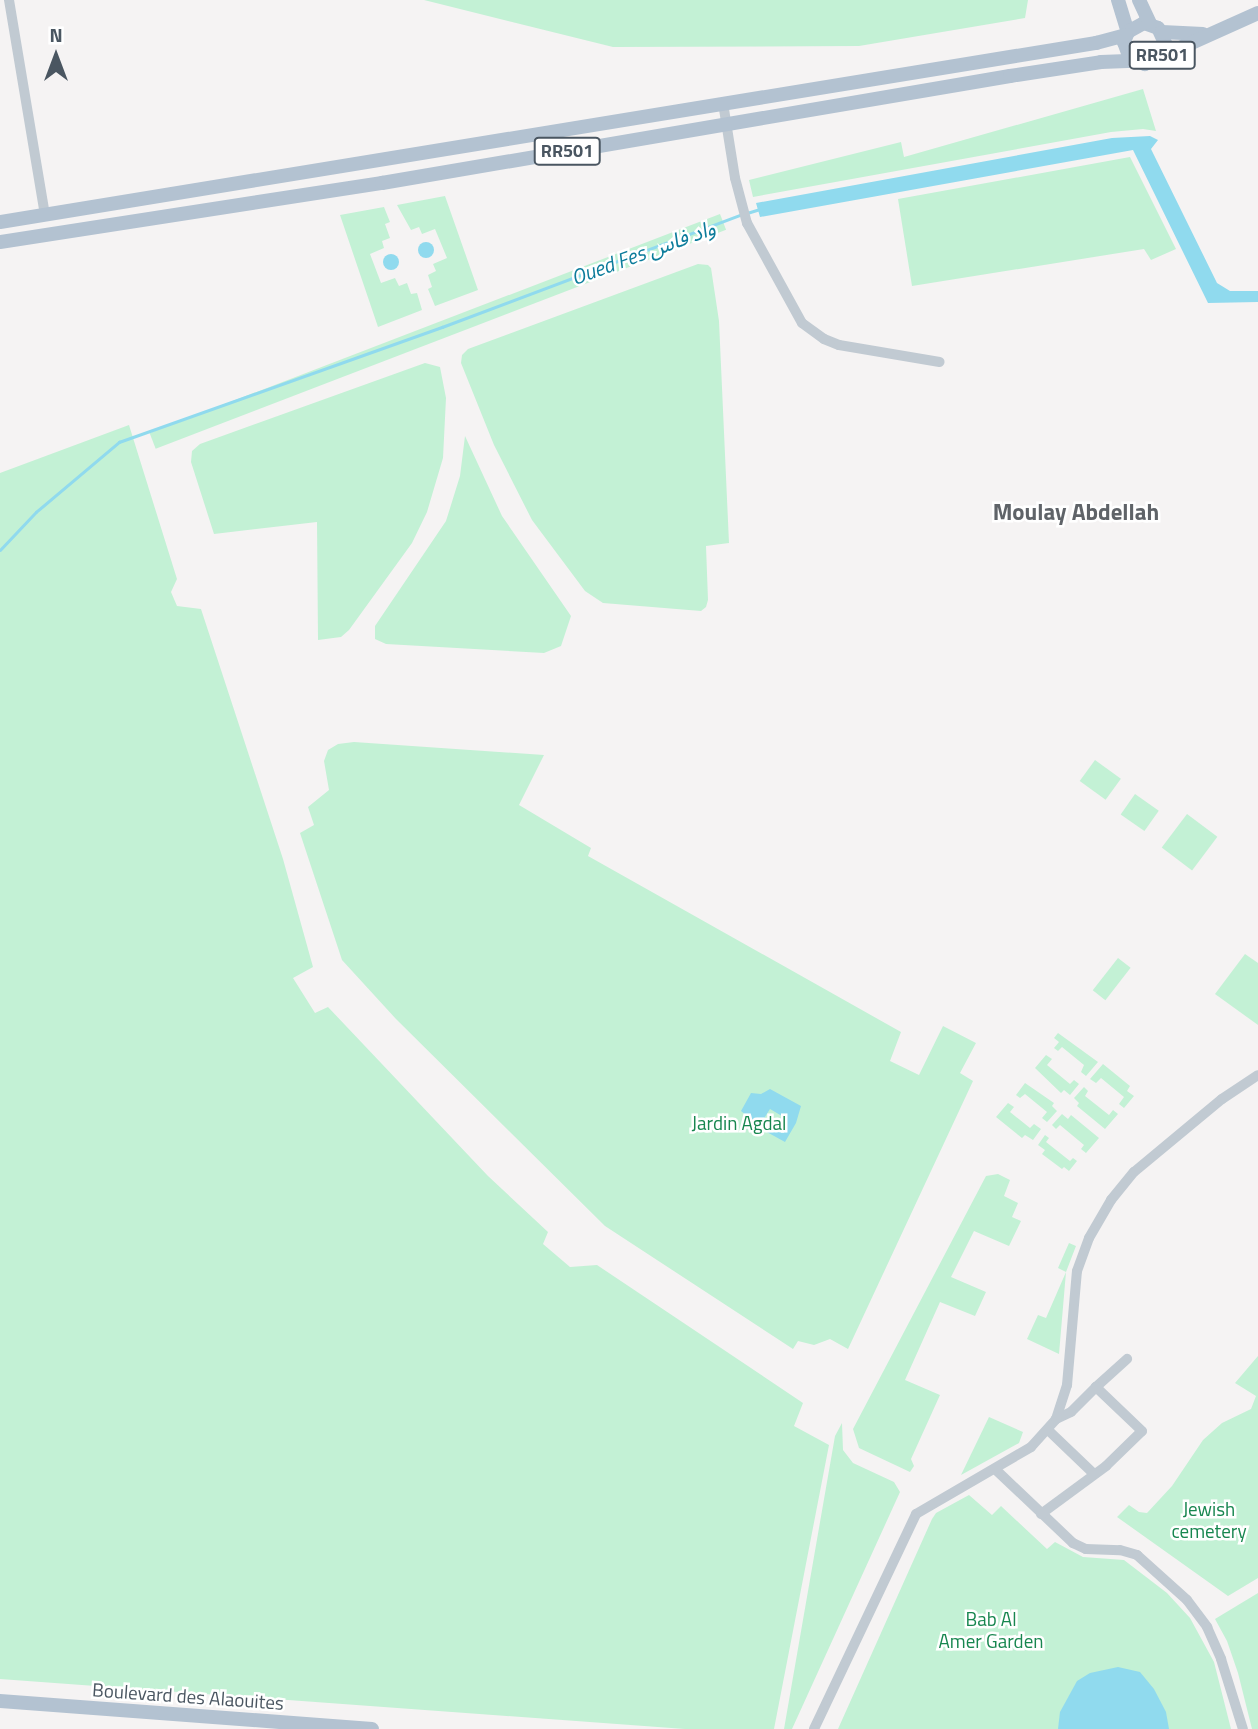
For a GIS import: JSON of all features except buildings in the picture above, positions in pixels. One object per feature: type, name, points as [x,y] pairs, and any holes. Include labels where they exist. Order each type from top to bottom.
[{"type":"main road","name":"RR501","points":[[1118,0],[1127,34],[1125,50],[1134,61]]},
{"type":"main road","name":"RR501","points":[[0,242],[382,183],[1091,64],[1134,61],[1145,64],[1160,57],[1166,45],[1139,0]]},
{"type":"main road","points":[[1160,57],[1258,13]]},
{"type":"main road","name":"RR501","points":[[0,222],[1096,43],[1127,34],[1138,25],[1156,28]]},
{"type":"main road","points":[[1156,28],[1208,34]]},
{"type":"main road","points":[[72,211],[79,229]]},
{"type":"main road","name":"Boulevard des Alaouites","points":[[0,1701],[372,1729]]},
{"type":"main road","name":"Boulevard des Alaouites","points":[[0,1709],[249,1729]]},
{"type":"street","points":[[9,0],[45,215]]},
{"type":"street","points":[[723,103],[741,205],[747,223],[802,323],[824,339],[852,347],[940,362]]},
{"type":"street","points":[[814,1729],[916,1514],[923,1506],[1031,1447],[1056,1419],[1067,1385],[1077,1271],[1098,1220],[1134,1172],[1222,1099],[1258,1075]]},
{"type":"street","points":[[1056,1419],[1071,1412],[1127,1359]]},
{"type":"street","points":[[1041,1514],[1142,1431],[1096,1387]]},
{"type":"street","points":[[1048,1430],[1093,1473]]},
{"type":"street","points":[[995,1469],[1078,1546],[1137,1555],[1187,1600],[1207,1627],[1221,1659],[1243,1729]]},
{"type":"green space","points":[[424,0],[1028,0],[1025,18],[859,46],[613,47]]},
{"type":"green space","points":[[1143,89],[1156,131],[1143,129],[1111,132],[753,197],[749,180],[901,142],[904,157]]},
{"type":"green space","points":[[1130,157],[1176,249],[1151,260],[1144,249],[912,286],[898,199]]},
{"type":"green space","points":[[445,196],[478,290],[435,306],[428,289],[432,287],[428,275],[436,271],[433,264],[447,258],[435,229],[422,234],[419,227],[411,230],[397,205]]},
{"type":"green space","points":[[384,207],[390,222],[385,224],[390,238],[382,241],[384,248],[370,254],[381,283],[395,278],[399,286],[407,283],[411,294],[417,293],[422,310],[378,327],[340,215]]},
{"type":"green space","points":[[720,214],[726,230],[156,449],[150,433]]},
{"type":"green space","points":[[698,264],[711,268],[719,321],[729,543],[706,546],[708,600],[701,611],[603,603],[585,591],[532,520],[494,445],[461,363],[462,355],[468,349]]},
{"type":"green space","points":[[425,363],[440,367],[446,398],[443,458],[427,512],[412,543],[349,630],[341,637],[318,640],[317,522],[214,534],[191,462],[192,451],[200,444]]},
{"type":"green space","points":[[129,425],[177,579],[171,592],[177,606],[201,609],[283,859],[313,967],[293,978],[315,1013],[328,1007],[488,1176],[548,1232],[543,1244],[570,1267],[597,1265],[803,1403],[794,1426],[829,1445],[774,1729],[685,1729],[0,1679],[0,473]]},
{"type":"green space","points":[[465,436],[502,516],[571,616],[561,646],[544,653],[386,644],[375,639],[375,626],[446,521],[460,476]]},
{"type":"green space","name":"Jardin Agdal","points":[[354,742],[544,755],[519,805],[591,848],[588,856],[901,1032],[890,1061],[919,1075],[943,1026],[976,1043],[960,1073],[973,1081],[848,1349],[830,1339],[814,1345],[798,1341],[793,1349],[605,1226],[396,1019],[342,960],[300,833],[314,825],[308,807],[329,790],[324,761],[328,750],[338,744]]},
{"type":"green space","points":[[1095,760],[1121,779],[1106,800],[1080,781]]},
{"type":"green space","points":[[1135,794],[1159,811],[1144,831],[1121,814]]},
{"type":"green space","points":[[1187,814],[1217,837],[1192,870],[1162,848]]},
{"type":"green space","points":[[1245,954],[1258,963],[1258,1025],[1215,994]]},
{"type":"green space","points":[[1118,958],[1131,968],[1105,1000],[1093,990]]},
{"type":"green space","points":[[1058,1033],[1098,1062],[1086,1076],[1081,1072],[1084,1065],[1062,1047],[1058,1051],[1054,1048],[1059,1042],[1054,1038]]},
{"type":"green space","points":[[1046,1055],[1052,1059],[1047,1065],[1070,1084],[1074,1080],[1079,1084],[1070,1095],[1064,1090],[1061,1093],[1035,1068]]},
{"type":"green space","points":[[1103,1064],[1130,1086],[1127,1091],[1134,1096],[1124,1108],[1119,1104],[1124,1097],[1101,1078],[1096,1083],[1090,1079]]},
{"type":"green space","points":[[1025,1083],[1054,1103],[1052,1106],[1057,1111],[1047,1122],[1042,1118],[1047,1112],[1025,1094],[1020,1098],[1016,1095]]},
{"type":"green space","points":[[1084,1087],[1088,1091],[1085,1096],[1109,1115],[1113,1110],[1118,1114],[1105,1129],[1077,1106],[1079,1103],[1074,1098]]},
{"type":"green space","points":[[1008,1103],[1014,1107],[1010,1112],[1030,1128],[1034,1124],[1041,1129],[1033,1140],[1025,1135],[1022,1138],[996,1117]]},
{"type":"green space","points":[[1062,1114],[1068,1119],[1071,1115],[1099,1138],[1086,1153],[1081,1149],[1084,1145],[1060,1125],[1056,1129],[1052,1125]]},
{"type":"green space","points":[[1045,1135],[1049,1138],[1046,1142],[1070,1161],[1073,1158],[1077,1161],[1069,1171],[1042,1154],[1045,1150],[1038,1145]]},
{"type":"green space","points":[[998,1174],[1010,1180],[1004,1196],[1018,1203],[1012,1217],[1021,1221],[1009,1246],[974,1231],[951,1277],[986,1292],[975,1316],[940,1302],[905,1380],[940,1395],[911,1459],[914,1466],[910,1472],[859,1448],[853,1429],[986,1176]]},
{"type":"green space","points":[[1069,1243],[1076,1246],[1066,1272],[1058,1268]]},
{"type":"green space","points":[[1066,1272],[1059,1354],[1027,1339],[1038,1315],[1046,1318]]},
{"type":"green space","name":"Jewish cemetery","points":[[1258,1356],[1258,1578],[1228,1596],[1117,1517],[1129,1505],[1139,1512],[1147,1513],[1172,1486],[1203,1440],[1222,1423],[1251,1409],[1256,1396],[1235,1383]]},
{"type":"green space","points":[[989,1417],[1023,1432],[1019,1443],[961,1475]]},
{"type":"green space","points":[[842,1423],[843,1450],[853,1463],[894,1482],[900,1492],[792,1729],[784,1729],[835,1436]]},
{"type":"green space","name":"Bab Al Amer Garden","points":[[969,1495],[992,1515],[1001,1506],[1047,1549],[1055,1542],[1083,1557],[1124,1560],[1167,1593],[1190,1618],[1214,1662],[1231,1729],[838,1729],[932,1519],[936,1513]]},
{"type":"green space","points":[[1258,1593],[1258,1729],[1252,1729],[1238,1673],[1227,1641],[1215,1619]]},
{"type":"water","points":[[1150,136],[1158,140],[1151,149],[1217,283],[1230,291],[1258,291],[1258,302],[1208,303],[1133,150],[760,217],[756,203],[1112,138]]},
{"type":"water","points":[[426,242],[434,250],[426,258],[418,250]]},
{"type":"water","points":[[391,254],[399,262],[391,270],[383,262]]},
{"type":"water","points":[[770,1089],[801,1106],[796,1123],[785,1142],[765,1131],[741,1111],[751,1093],[761,1094]],"holes":[[[770,1109],[787,1119],[783,1129],[763,1120]]]},
{"type":"water","points":[[1118,1667],[1140,1672],[1154,1689],[1166,1712],[1169,1729],[1058,1729],[1060,1712],[1077,1681],[1090,1673]]},
{"type":"waterway","name":"Oued Fes واد فاس","points":[[747,213],[760,209]]},
{"type":"waterway","name":"Oued Fes واد فاس","points":[[0,550],[36,512],[119,442],[442,327],[740,215]]},
{"type":"district","name":"Moulay Abdellah","points":[[1076,512]]}]
